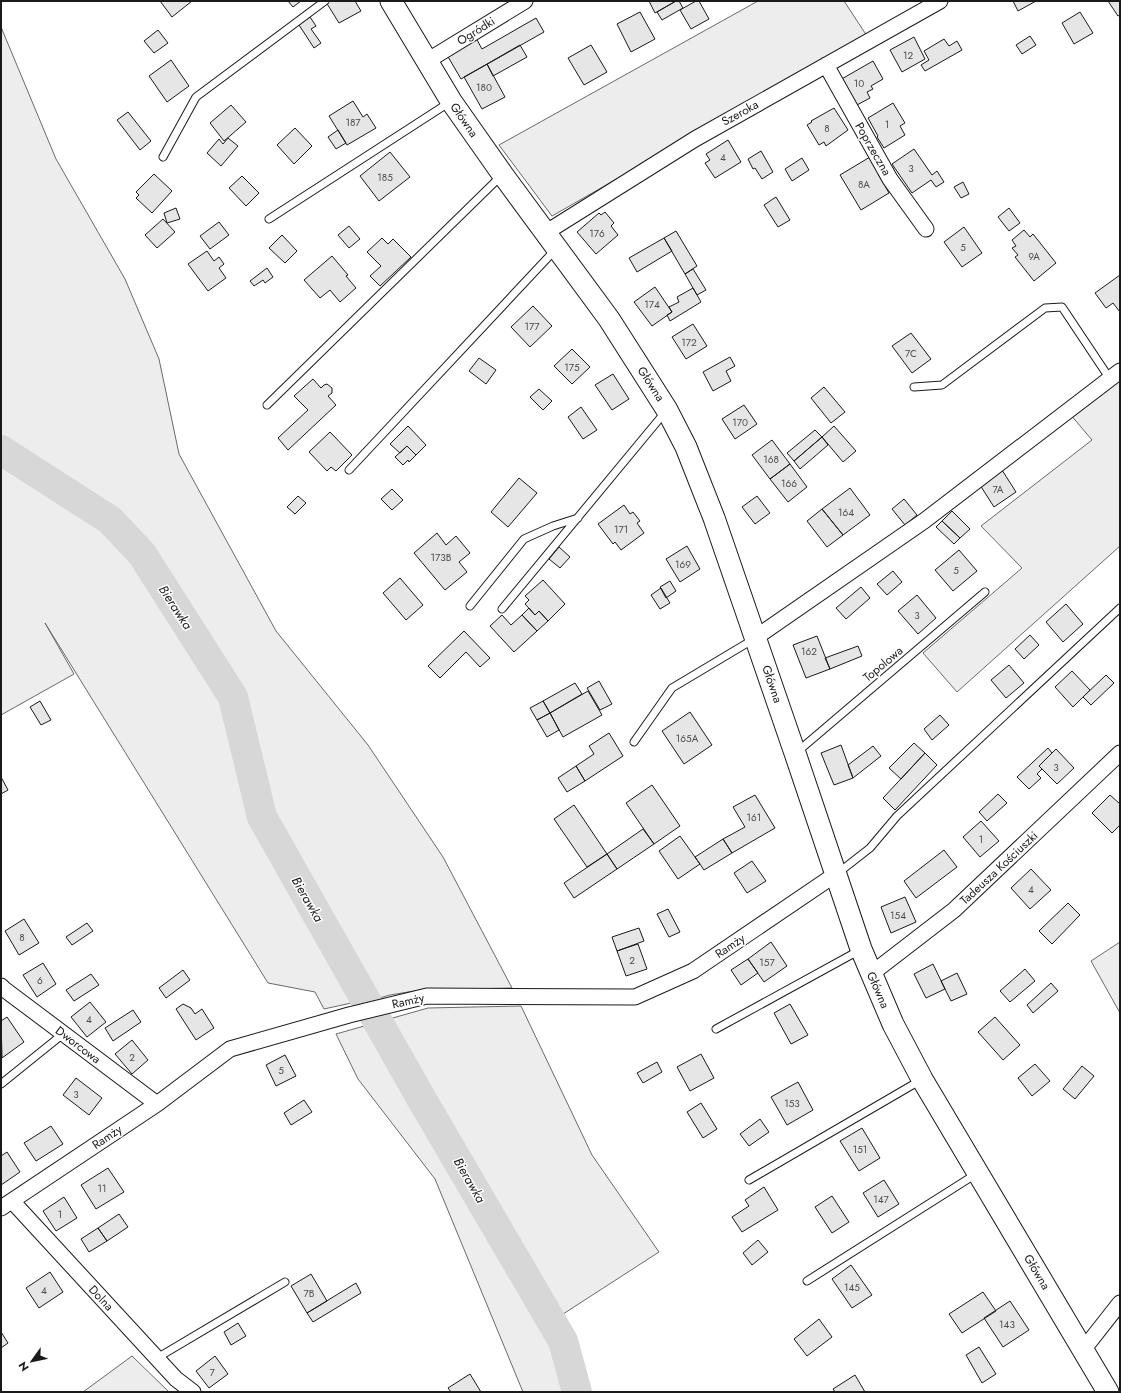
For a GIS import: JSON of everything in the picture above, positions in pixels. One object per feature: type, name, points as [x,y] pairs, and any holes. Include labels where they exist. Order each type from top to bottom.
[{"type":"main road","name":"Główna","points":[[391,1],[451,102],[550,241],[609,319],[667,410],[686,447],[714,518],[861,949],[893,1024],[922,1079],[1108,1392]]},
{"type":"street","name":"Ogródki","points":[[427,61],[525,1]]},
{"type":"street","name":"Szeroka","points":[[550,241],[696,139],[940,1]]},
{"type":"street","name":"Poprzeczna","points":[[826,65],[890,179],[926,229]]},
{"type":"street","points":[[755,638],[924,521],[1115,375]]},
{"type":"street","name":"Tadeusza Kościuszki","points":[[871,974],[954,910],[1120,753]]},
{"type":"street","name":"Ramży","points":[[7,1204],[157,1104],[230,1049],[348,1015],[427,996],[635,997],[693,971],[836,874]]},
{"type":"street","name":"Dworcowa","points":[[1,986],[157,1104]]},
{"type":"street","name":"Dolna","points":[[7,1204],[176,1379],[193,1392]]},
{"type":"street","points":[[1083,1350],[1120,1303]]},
{"type":"lane","points":[[163,157],[196,96],[325,1]]},
{"type":"lane","points":[[269,219],[451,102]]},
{"type":"lane","points":[[267,406],[502,175]]},
{"type":"lane","points":[[349,470],[550,241]]},
{"type":"lane","points":[[914,387],[942,385],[1045,308],[1062,307],[1115,375]]},
{"type":"lane","points":[[502,609],[667,410]]},
{"type":"lane","points":[[470,606],[524,539],[553,526],[578,518]]},
{"type":"lane","name":"Topolowa","points":[[795,753],[985,592]]},
{"type":"lane","points":[[836,874],[870,848],[897,816],[1120,608]]},
{"type":"lane","points":[[634,742],[672,688],[755,638]]},
{"type":"lane","points":[[716,1029],[861,949]]},
{"type":"lane","points":[[1,1084],[63,1034]]},
{"type":"lane","points":[[750,1180],[922,1079]]},
{"type":"lane","points":[[807,1281],[978,1173]]},
{"type":"lane","points":[[157,1358],[285,1282]]},
{"type":"shaded area","points":[[758,1],[844,1],[867,36],[552,216],[499,145]]},
{"type":"shaded area","points":[[1,27],[56,159],[125,279],[159,359],[179,454],[276,631],[368,745],[443,857],[512,988],[420,990],[390,995],[369,1001],[265,817],[245,728],[232,689],[181,611],[146,552],[117,522],[87,502],[132,554],[226,698],[255,817],[365,1000],[324,1009],[315,992],[268,983],[45,623],[74,674],[1,715]]},
{"type":"shaded area","points":[[1120,377],[1120,546],[957,692],[923,653],[1022,568],[981,526],[1092,440],[1070,414]]},
{"type":"shaded area","points":[[1120,942],[1120,1013],[1091,961]]},
{"type":"shaded area","points":[[521,1006],[592,1155],[659,1252],[560,1316],[587,1392],[523,1392],[435,1179],[358,1079],[336,1034],[428,1008]]},
{"type":"shaded area","points":[[132,1356],[169,1392],[83,1392]]},
{"type":"building","points":[[160,1],[192,1],[172,17]]},
{"type":"building","points":[[288,1],[301,1],[293,7]]},
{"type":"building","points":[[355,1],[361,11],[339,23],[326,2]]},
{"type":"building","points":[[649,1],[676,1],[655,13]]},
{"type":"building","points":[[676,1],[679,1],[683,8],[662,20],[657,12]]},
{"type":"building","points":[[696,1],[699,1],[709,19],[691,29],[680,10]]},
{"type":"building","points":[[1013,1],[1036,1],[1018,11]]},
{"type":"building","points":[[1108,1],[1120,1],[1120,15],[1118,16]]},
{"type":"building","points":[[640,12],[655,39],[631,52],[617,24]]},
{"type":"building","points":[[1080,12],[1093,33],[1074,44],[1062,23]]},
{"type":"building","points":[[310,17],[316,26],[311,29],[321,43],[314,48],[299,25]]},
{"type":"building","points":[[536,18],[544,32],[461,79],[447,55],[476,38],[482,49]]},
{"type":"building","points":[[158,30],[168,43],[154,53],[144,41]]},
{"type":"building","points":[[1030,36],[1036,45],[1022,54],[1016,45]]},
{"type":"building","points":[[914,37],[925,59],[902,72],[890,50]]},
{"type":"building","points":[[944,39],[949,46],[957,41],[962,50],[925,71],[921,65],[929,60],[924,51]]},
{"type":"building","points":[[520,45],[527,57],[493,76],[487,64]]},
{"type":"building","points":[[591,45],[607,72],[584,85],[568,58]]},
{"type":"building","points":[[171,60],[189,86],[167,102],[149,76]]},
{"type":"building","points":[[873,61],[883,79],[871,86],[873,89],[867,92],[870,98],[855,106],[840,80]]},
{"type":"building","points":[[487,64],[505,97],[482,109],[464,77]]},
{"type":"building","points":[[353,101],[363,117],[367,114],[376,128],[347,145],[329,116]]},
{"type":"building","points":[[893,103],[905,123],[900,126],[905,135],[884,148],[868,118]]},
{"type":"building","points":[[231,105],[246,122],[224,141],[210,123]]},
{"type":"building","points":[[834,108],[848,130],[826,146],[824,142],[819,145],[807,125],[812,122],[811,121]]},
{"type":"building","points":[[128,112],[151,141],[140,150],[117,120]]},
{"type":"building","points":[[295,128],[312,146],[294,164],[277,145]]},
{"type":"building","points":[[338,130],[346,143],[336,149],[328,137]]},
{"type":"building","points":[[228,138],[238,146],[221,166],[207,153],[219,139],[223,144]]},
{"type":"building","points":[[728,140],[741,162],[715,178],[705,163],[710,160],[706,154]]},
{"type":"building","points":[[914,149],[932,175],[937,171],[944,182],[936,187],[931,180],[912,193],[892,164]]},
{"type":"building","points":[[761,151],[773,172],[762,179],[755,168],[753,169],[748,159]]},
{"type":"building","points":[[390,152],[410,177],[379,201],[360,176]]},
{"type":"building","points":[[870,157],[889,193],[861,210],[840,175]]},
{"type":"building","points":[[802,158],[809,170],[792,181],[785,169]]},
{"type":"building","points":[[154,174],[172,191],[152,213],[136,198],[139,195],[136,192]]},
{"type":"building","points":[[242,176],[259,193],[246,206],[229,188]]},
{"type":"building","points":[[963,182],[969,194],[961,198],[954,187]]},
{"type":"building","points":[[776,197],[790,220],[778,227],[764,205]]},
{"type":"building","points":[[176,208],[180,219],[167,223],[164,213]]},
{"type":"building","points":[[1009,208],[1020,223],[1009,231],[998,217]]},
{"type":"building","points":[[605,212],[614,223],[611,226],[618,235],[596,254],[577,232],[599,213],[601,215]]},
{"type":"building","points":[[163,219],[175,232],[157,248],[145,235]]},
{"type":"building","points":[[219,222],[229,235],[210,249],[200,236]]},
{"type":"building","points":[[349,226],[360,239],[349,248],[338,235]]},
{"type":"building","points":[[964,227],[982,253],[962,267],[944,242]]},
{"type":"building","points":[[1024,230],[1030,237],[1033,234],[1056,263],[1034,281],[1015,257],[1018,255],[1012,248],[1016,246],[1012,240]]},
{"type":"building","points":[[676,231],[697,266],[685,274],[664,238]]},
{"type":"building","points":[[282,235],[297,251],[285,263],[269,248]]},
{"type":"building","points":[[382,238],[388,244],[393,239],[411,257],[380,286],[370,276],[381,266],[367,252]]},
{"type":"building","points":[[664,238],[672,251],[637,272],[629,258]]},
{"type":"building","points":[[207,251],[214,261],[219,257],[224,264],[219,268],[226,278],[208,291],[188,264]]},
{"type":"building","points":[[332,256],[348,275],[346,276],[356,288],[340,302],[330,290],[320,298],[304,280]]},
{"type":"building","points":[[267,268],[273,277],[265,283],[263,280],[254,286],[250,281]]},
{"type":"building","points":[[693,269],[706,290],[697,295],[685,274]]},
{"type":"building","points":[[1120,275],[1120,312],[1113,303],[1106,308],[1095,293]]},
{"type":"building","points":[[655,287],[672,312],[652,326],[634,302]]},
{"type":"building","points":[[693,288],[701,302],[670,321],[667,315],[672,312],[669,307],[679,302],[677,297]]},
{"type":"building","points":[[533,306],[552,326],[530,347],[511,327]]},
{"type":"building","points":[[693,324],[707,346],[686,359],[672,337]]},
{"type":"building","points":[[911,333],[931,359],[912,373],[892,346]]},
{"type":"building","points":[[572,349],[590,367],[572,384],[554,366]]},
{"type":"building","points":[[730,357],[735,366],[726,371],[731,381],[713,391],[703,372]]},
{"type":"building","points":[[479,358],[496,370],[486,384],[469,371]]},
{"type":"building","points":[[613,374],[629,399],[612,410],[595,385]]},
{"type":"building","points":[[313,379],[321,388],[327,384],[332,388],[332,393],[328,396],[336,405],[288,450],[278,438],[308,410],[294,396]]},
{"type":"building","points":[[824,387],[845,412],[831,423],[811,398]]},
{"type":"building","points":[[539,389],[552,401],[543,410],[530,397]]},
{"type":"building","points":[[744,405],[757,424],[735,439],[722,419]]},
{"type":"building","points":[[581,407],[597,430],[583,439],[568,417]]},
{"type":"building","points":[[408,426],[426,445],[416,455],[407,446],[400,453],[390,444]]},
{"type":"building","points":[[834,426],[856,451],[843,462],[822,437]]},
{"type":"building","points":[[815,430],[822,437],[794,461],[787,453]]},
{"type":"building","points":[[330,432],[352,455],[336,471],[331,467],[327,471],[309,452]]},
{"type":"building","points":[[822,437],[828,445],[800,469],[794,461]]},
{"type":"building","points":[[772,440],[790,464],[770,479],[752,455]]},
{"type":"building","points":[[407,446],[416,455],[409,462],[408,460],[403,465],[395,457]]},
{"type":"building","points":[[790,464],[807,487],[788,502],[770,479]]},
{"type":"building","points":[[1002,470],[1016,492],[994,507],[980,485]]},
{"type":"building","points":[[519,478],[537,493],[508,527],[491,512]]},
{"type":"building","points":[[850,488],[870,515],[843,535],[822,509]]},
{"type":"building","points":[[392,489],[403,500],[392,510],[381,499]]},
{"type":"building","points":[[298,496],[306,503],[295,514],[287,507]]},
{"type":"building","points":[[757,496],[770,513],[755,524],[742,507]]},
{"type":"building","points":[[904,499],[917,515],[905,525],[892,509]]},
{"type":"building","points":[[624,505],[630,514],[633,512],[640,521],[637,523],[644,533],[621,550],[615,542],[613,544],[598,524]]},
{"type":"building","points":[[822,509],[843,535],[827,547],[807,521]]},
{"type":"building","points":[[952,511],[970,529],[960,538],[942,521]]},
{"type":"building","points":[[942,521],[960,538],[954,544],[936,527]]},
{"type":"building","points":[[437,533],[446,545],[456,536],[470,553],[459,562],[467,572],[445,590],[414,553]]},
{"type":"building","points":[[687,546],[700,569],[680,582],[666,559]]},
{"type":"building","points":[[559,547],[570,557],[560,568],[549,559]]},
{"type":"building","points":[[959,550],[977,571],[953,591],[935,570]]},
{"type":"building","points":[[893,571],[902,582],[887,595],[877,584]]},
{"type":"building","points":[[400,578],[423,605],[406,620],[383,593]]},
{"type":"building","points":[[543,580],[565,604],[548,621],[539,611],[535,615],[525,604],[529,600],[525,596]]},
{"type":"building","points":[[670,581],[676,591],[666,598],[660,587]]},
{"type":"building","points":[[861,587],[870,598],[846,619],[836,608]]},
{"type":"building","points":[[661,588],[670,603],[660,609],[651,595]]},
{"type":"building","points":[[917,595],[936,618],[918,634],[898,611]]},
{"type":"building","points":[[1066,604],[1083,624],[1063,642],[1046,622]]},
{"type":"building","points":[[529,608],[535,615],[539,611],[548,621],[537,631],[522,615]]},
{"type":"building","points":[[502,615],[511,625],[522,615],[537,631],[514,652],[490,626]]},
{"type":"building","points":[[464,631],[490,658],[480,667],[466,652],[440,678],[428,666]]},
{"type":"building","points":[[1030,635],[1039,645],[1024,659],[1015,649]]},
{"type":"building","points":[[817,636],[830,669],[806,678],[793,645]]},
{"type":"building","points":[[858,646],[862,656],[830,669],[825,658]]},
{"type":"building","points":[[1009,665],[1024,683],[1006,698],[991,680]]},
{"type":"building","points":[[1072,671],[1090,690],[1073,707],[1055,687]]},
{"type":"building","points":[[1106,675],[1114,683],[1091,705],[1083,697]]},
{"type":"building","points":[[599,681],[612,704],[600,710],[587,688]]},
{"type":"building","points":[[575,683],[582,694],[550,713],[543,701]]},
{"type":"building","points":[[588,691],[602,715],[563,737],[550,713]]},
{"type":"building","points":[[40,701],[51,720],[41,725],[30,707]]},
{"type":"building","points":[[543,701],[550,713],[537,720],[530,708]]},
{"type":"building","points":[[690,712],[712,745],[684,764],[662,731]]},
{"type":"building","points":[[550,713],[559,730],[547,737],[537,720]]},
{"type":"building","points":[[940,715],[949,725],[932,740],[924,729]]},
{"type":"building","points":[[609,733],[623,756],[585,781],[576,766],[594,754],[589,746]]},
{"type":"building","points":[[914,743],[925,753],[901,779],[889,768]]},
{"type":"building","points":[[841,745],[853,778],[834,785],[821,753]]},
{"type":"building","points":[[873,746],[881,756],[853,778],[848,765]]},
{"type":"building","points":[[1048,748],[1052,753],[1039,766],[1042,769],[1037,774],[1041,778],[1029,789],[1017,777]]},
{"type":"building","points":[[1056,749],[1074,768],[1057,784],[1039,766]]},
{"type":"building","points":[[925,753],[937,765],[895,810],[883,798]]},
{"type":"building","points":[[576,766],[585,781],[567,792],[558,778]]},
{"type":"building","points":[[1,777],[8,790],[1,794]]},
{"type":"building","points":[[652,785],[680,826],[654,844],[626,803]]},
{"type":"building","points":[[998,794],[1007,803],[987,821],[979,812]]},
{"type":"building","points":[[755,795],[775,828],[732,853],[723,839],[745,827],[733,807]]},
{"type":"building","points":[[1110,795],[1120,804],[1120,825],[1112,833],[1092,813]]},
{"type":"building","points":[[574,805],[607,854],[587,867],[554,819]]},
{"type":"building","points":[[981,821],[999,841],[980,857],[963,837]]},
{"type":"building","points":[[643,829],[654,844],[617,869],[607,854]]},
{"type":"building","points":[[680,836],[700,864],[678,879],[659,851]]},
{"type":"building","points":[[723,839],[732,853],[704,870],[695,857]]},
{"type":"building","points":[[944,850],[957,867],[916,898],[904,881]]},
{"type":"building","points":[[607,854],[617,869],[574,898],[564,883]]},
{"type":"building","points":[[752,861],[766,881],[747,893],[734,873]]},
{"type":"building","points":[[1031,869],[1051,890],[1030,909],[1011,888]]},
{"type":"building","points":[[905,897],[916,922],[891,933],[881,907]]},
{"type":"building","points":[[1068,903],[1080,915],[1052,944],[1039,931]]},
{"type":"building","points":[[668,909],[680,932],[669,937],[657,914]]},
{"type":"building","points":[[24,919],[39,943],[19,955],[5,931]]},
{"type":"building","points":[[87,923],[93,931],[72,945],[66,937]]},
{"type":"building","points":[[639,928],[644,941],[617,951],[612,937]]},
{"type":"building","points":[[771,942],[787,966],[764,982],[748,959]]},
{"type":"building","points":[[638,944],[647,969],[626,976],[617,951]]},
{"type":"building","points":[[748,959],[758,973],[741,985],[731,970]]},
{"type":"building","points":[[43,963],[56,984],[37,997],[23,975]]},
{"type":"building","points":[[933,964],[945,989],[926,998],[914,974]]},
{"type":"building","points":[[1025,969],[1035,981],[1010,1002],[1000,991]]},
{"type":"building","points":[[183,970],[190,980],[166,998],[159,988]]},
{"type":"building","points":[[957,973],[967,994],[951,1001],[941,981]]},
{"type":"building","points":[[91,974],[99,985],[74,1001],[66,990]]},
{"type":"building","points":[[1051,983],[1058,991],[1033,1013],[1027,1005]]},
{"type":"building","points":[[90,1002],[106,1022],[87,1037],[71,1017]]},
{"type":"building","points":[[183,1004],[191,1008],[195,1014],[202,1009],[214,1028],[196,1040],[176,1009]]},
{"type":"building","points":[[790,1004],[808,1035],[791,1044],[774,1013]]},
{"type":"building","points":[[133,1010],[141,1022],[113,1041],[105,1028]]},
{"type":"building","points":[[7,1017],[24,1042],[2,1058],[1,1021]]},
{"type":"building","points":[[995,1017],[1020,1045],[1003,1060],[978,1032]]},
{"type":"building","points":[[132,1040],[148,1060],[132,1074],[115,1054]]},
{"type":"building","points":[[701,1054],[714,1078],[690,1091],[677,1067]]},
{"type":"building","points":[[285,1055],[296,1076],[276,1086],[266,1065]]},
{"type":"building","points":[[657,1062],[662,1072],[643,1083],[637,1073]]},
{"type":"building","points":[[1035,1064],[1050,1081],[1032,1096],[1018,1078]]},
{"type":"building","points":[[1082,1066],[1094,1076],[1075,1099],[1063,1089]]},
{"type":"building","points":[[76,1078],[102,1098],[89,1115],[63,1095]]},
{"type":"building","points":[[798,1082],[813,1110],[787,1125],[771,1097]]},
{"type":"building","points":[[304,1100],[312,1112],[291,1125],[284,1113]]},
{"type":"building","points":[[701,1103],[717,1129],[703,1138],[687,1112]]},
{"type":"building","points":[[760,1119],[769,1132],[749,1146],[740,1134]]},
{"type":"building","points":[[51,1126],[63,1144],[36,1161],[24,1143]]},
{"type":"building","points":[[862,1128],[880,1158],[859,1171],[840,1141]]},
{"type":"building","points":[[7,1152],[20,1172],[1,1185],[1,1156]]},
{"type":"building","points":[[108,1168],[124,1192],[96,1209],[81,1185]]},
{"type":"building","points":[[884,1180],[899,1204],[878,1217],[863,1193]]},
{"type":"building","points":[[764,1187],[778,1210],[742,1232],[732,1217],[749,1206],[745,1200]]},
{"type":"building","points":[[832,1196],[849,1222],[832,1233],[815,1207]]},
{"type":"building","points":[[64,1197],[77,1218],[56,1231],[43,1211]]},
{"type":"building","points":[[119,1214],[128,1227],[107,1241],[98,1228]]},
{"type":"building","points":[[98,1228],[107,1241],[89,1252],[81,1239]]},
{"type":"building","points":[[758,1240],[768,1252],[752,1265],[743,1253]]},
{"type":"building","points":[[851,1265],[872,1295],[852,1308],[832,1279]]},
{"type":"building","points":[[50,1272],[63,1292],[39,1308],[26,1288]]},
{"type":"building","points":[[311,1274],[327,1301],[307,1313],[291,1286]]},
{"type":"building","points":[[356,1283],[361,1293],[313,1322],[307,1313]]},
{"type":"building","points":[[983,1292],[996,1311],[962,1333],[949,1314]]},
{"type":"building","points":[[1010,1301],[1029,1330],[1003,1347],[984,1318]]},
{"type":"building","points":[[819,1319],[832,1337],[807,1356],[794,1339]]},
{"type":"building","points":[[238,1323],[246,1336],[231,1345],[224,1332]]},
{"type":"building","points":[[1,1332],[8,1343],[1,1348]]},
{"type":"building","points":[[979,1347],[996,1374],[982,1383],[966,1355]]},
{"type":"building","points":[[215,1356],[228,1374],[209,1388],[196,1371]]},
{"type":"building","points":[[470,1374],[481,1392],[451,1392],[448,1388]]},
{"type":"building","points":[[855,1375],[865,1392],[835,1392],[833,1389]]},
{"type":"waterway","name":"Bierawka","points":[[1,450],[110,520],[142,554],[233,697],[262,817],[421,1098],[563,1341],[577,1392]]}]
